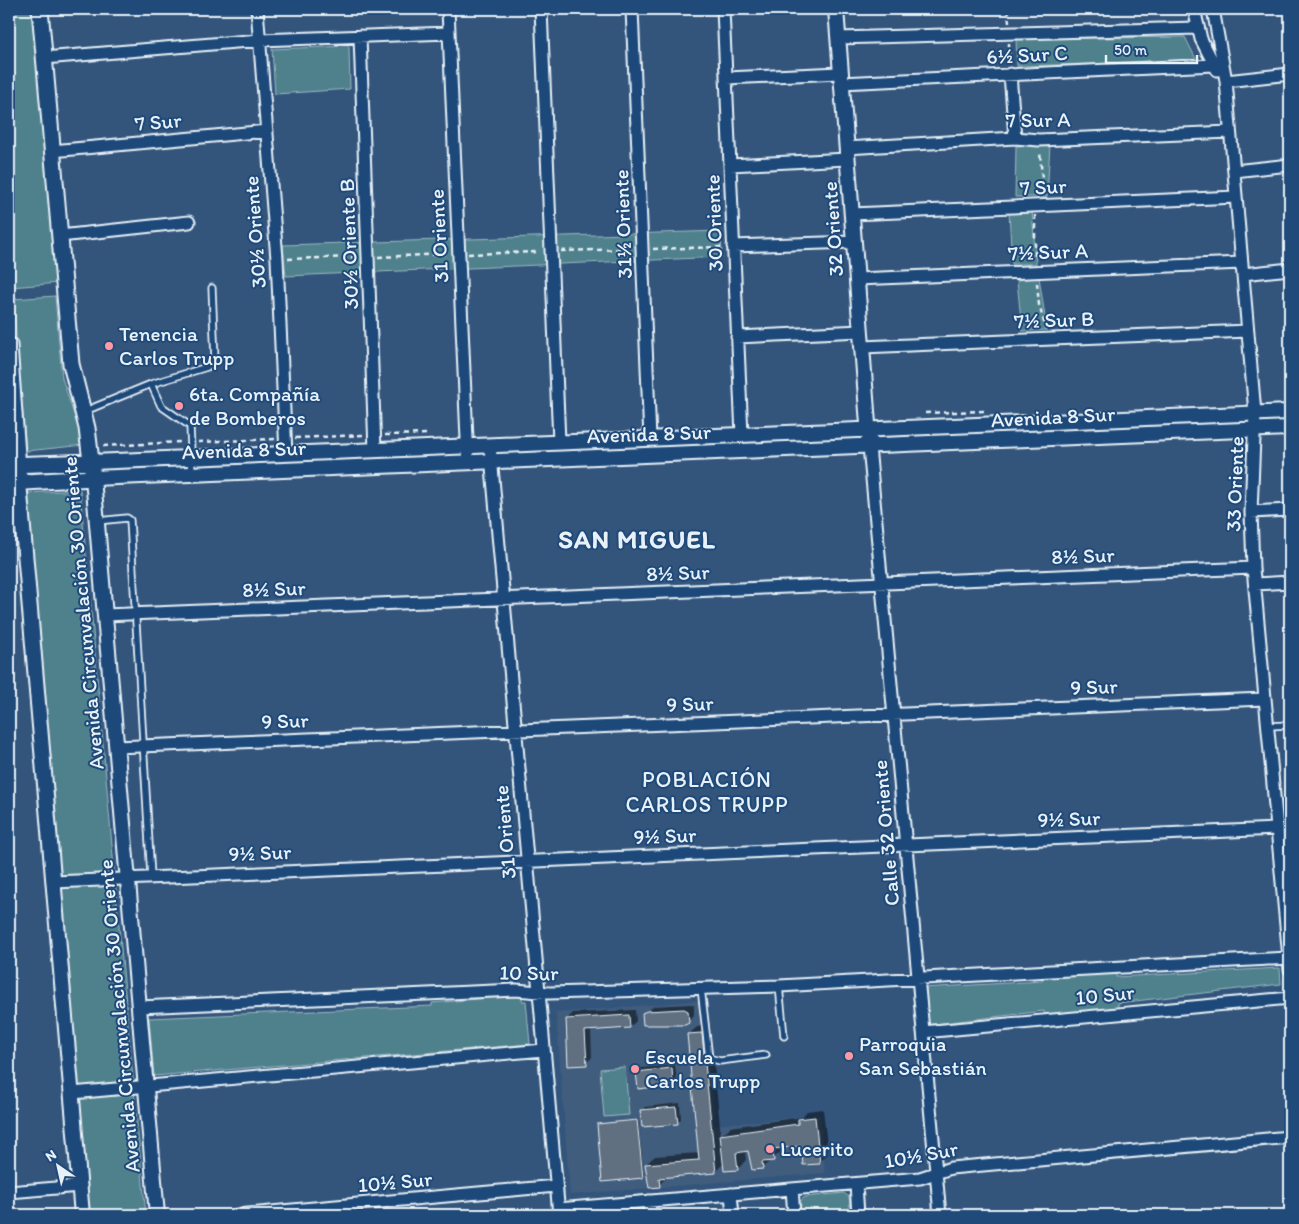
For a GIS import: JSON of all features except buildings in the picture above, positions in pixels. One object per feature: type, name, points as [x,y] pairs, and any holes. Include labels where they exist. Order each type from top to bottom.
[{"type":"main road","name":"Avenida Circunvalación 30 Oriente","points":[[40,9],[71,364],[83,412],[93,478]]},
{"type":"main road","points":[[9,345],[14,483]]},
{"type":"main road","name":"Avenida 8 Sur","points":[[14,465],[92,462]]},
{"type":"main road","name":"Avenida 8 Sur","points":[[14,483],[93,478]]},
{"type":"street","name":"30½ Oriente","points":[[257,9],[277,259],[286,454]]},
{"type":"street","name":"31 Oriente","points":[[448,9],[468,462]]},
{"type":"street","points":[[542,9],[560,442]]},
{"type":"street","name":"31½ Oriente","points":[[632,9],[650,439]]},
{"type":"street","name":"30 Oriente","points":[[723,9],[742,435]]},
{"type":"street","name":"32 Oriente","points":[[836,9],[869,446]]},
{"type":"street","points":[[1194,9],[1197,28],[1205,50],[1226,81],[1290,74]]},
{"type":"street","name":"33 Oriente","points":[[1213,9],[1226,81],[1255,413],[1251,512],[1253,568],[1277,829],[1285,858],[1290,964]]},
{"type":"street","points":[[838,38],[1197,28]]},
{"type":"street","points":[[44,58],[260,40],[449,33]]},
{"type":"street","name":"30½ Oriente B","points":[[360,36],[375,450]]},
{"type":"street","name":"6½ Sur C","points":[[727,78],[841,78],[1010,74],[1214,65]]},
{"type":"street","points":[[1010,74],[1015,138]]},
{"type":"street","name":"7 Sur","points":[[52,151],[267,131]]},
{"type":"street","name":"7 Sur A","points":[[730,165],[1015,138],[1039,140],[1230,132]]},
{"type":"street","points":[[1234,171],[1290,165]]},
{"type":"street","name":"7 Sur","points":[[852,214],[1236,197]]},
{"type":"street","points":[[60,236],[189,222]]},
{"type":"street","points":[[733,246],[854,242]]},
{"type":"street","name":"7½ Sur A","points":[[857,279],[1035,272],[1242,268],[1290,269]]},
{"type":"street","points":[[737,337],[861,331]]},
{"type":"street","name":"7½ Sur B","points":[[862,347],[1248,331]]},
{"type":"street","name":"Avenida 8 Sur","points":[[92,462],[1290,412]]},
{"type":"street","name":"Avenida 8 Sur","points":[[93,478],[1290,428]]},
{"type":"street","name":"31 Oriente","points":[[490,445],[558,1212]]},
{"type":"street","name":"Calle 32 Oriente","points":[[869,446],[940,1215]]},
{"type":"street","name":"Avenida Circunvalación 30 Oriente","points":[[93,478],[157,1215]]},
{"type":"street","points":[[14,483],[54,882],[82,1215]]},
{"type":"street","points":[[1251,512],[1290,510]]},
{"type":"street","name":"8½ Sur","points":[[105,615],[1253,568]]},
{"type":"street","points":[[1255,584],[1290,582]]},
{"type":"street","name":"9 Sur","points":[[116,747],[1264,699]]},
{"type":"street","name":"9½ Sur","points":[[54,882],[1277,829]]},
{"type":"street","name":"10 Sur","points":[[139,1007],[516,990],[539,992],[779,986],[918,977],[1290,964]]},
{"type":"street","name":"10 Sur","points":[[923,1032],[1290,998]]},
{"type":"street","points":[[72,1092],[544,1050]]},
{"type":"street","name":"10½ Sur","points":[[558,1212],[649,1201],[920,1178],[951,1168],[1290,1137]]},
{"type":"street","points":[[856,1184],[858,1215]]},
{"type":"street","points":[[9,1192],[80,1186]]},
{"type":"street","name":"10½ Sur","points":[[236,1215],[556,1186]]},
{"type":"street","points":[[792,1189],[794,1215]]},
{"type":"street","points":[[731,1194],[733,1215]]},
{"type":"street","points":[[649,1201],[650,1215]]},
{"type":"lane","points":[[83,412],[151,384],[207,367],[215,360],[212,288]]},
{"type":"lane","points":[[151,384],[161,406],[188,424],[192,474]]},
{"type":"lane","points":[[97,521],[128,518],[130,520],[134,614],[151,877]]},
{"type":"lane","points":[[1267,726],[1290,724]]},
{"type":"lane","points":[[779,986],[784,1036]]},
{"type":"lane","points":[[700,988],[709,1058],[720,1060],[766,1055]]},
{"type":"path","points":[[1039,140],[1042,179],[1035,206],[1035,272],[1039,305],[1046,327],[1045,339]]},
{"type":"path","points":[[277,259],[733,246]]},
{"type":"shaded area","points":[[1290,620],[1290,707],[1283,621]]},
{"type":"shaded area","name":"Escuela Carlos Trupp","points":[[705,1000],[715,1125],[820,1115],[825,1173],[570,1195],[556,1013]]},
{"type":"green space","points":[[9,9],[32,9],[59,283],[11,287],[9,258]]},
{"type":"green space","points":[[1185,37],[1197,61],[1017,66],[1016,39]]},
{"type":"green space","points":[[349,46],[350,89],[275,94],[272,49]]},
{"type":"green space","points":[[1050,144],[1047,197],[1015,197],[1016,146]]},
{"type":"green space","points":[[1032,210],[1036,264],[1012,264],[1009,212]]},
{"type":"green space","points":[[721,231],[722,257],[286,276],[283,245]]},
{"type":"green space","points":[[1039,277],[1047,330],[1022,331],[1017,280]]},
{"type":"green space","points":[[55,296],[62,378],[84,445],[26,451],[13,299]]},
{"type":"green space","points":[[80,490],[146,1215],[89,1215],[27,493]]},
{"type":"green space","points":[[1116,968],[1116,977],[1280,968],[1281,984],[1118,1003],[1118,1012],[1045,1021],[1044,1011],[925,1025],[921,988],[1042,981],[1042,975]]},
{"type":"green space","points":[[522,995],[522,1001],[526,1001],[530,1044],[154,1076],[149,1018],[432,1006],[432,1003]]},
{"type":"green space","points":[[625,1067],[629,1115],[604,1117],[600,1069]]},
{"type":"green space","points":[[844,1193],[849,1197],[851,1215],[802,1215],[800,1201],[805,1197]]},
{"type":"place","name":"Tenencia Carlos Trupp","points":[[109,346]]},
{"type":"place","name":"6ta. Compañía de Bomberos","points":[[179,406]]},
{"type":"place","name":"Parroquia San Sebastián","points":[[849,1056]]},
{"type":"place","name":"Escuela Carlos Trupp","points":[[635,1069]]},
{"type":"place","name":"Lucerito","points":[[770,1149]]},
{"type":"district","name":"SAN MIGUEL","points":[[637,539]]},
{"type":"district","name":"POBLACIÓN CARLOS TRUPP","points":[[707,792]]}]
